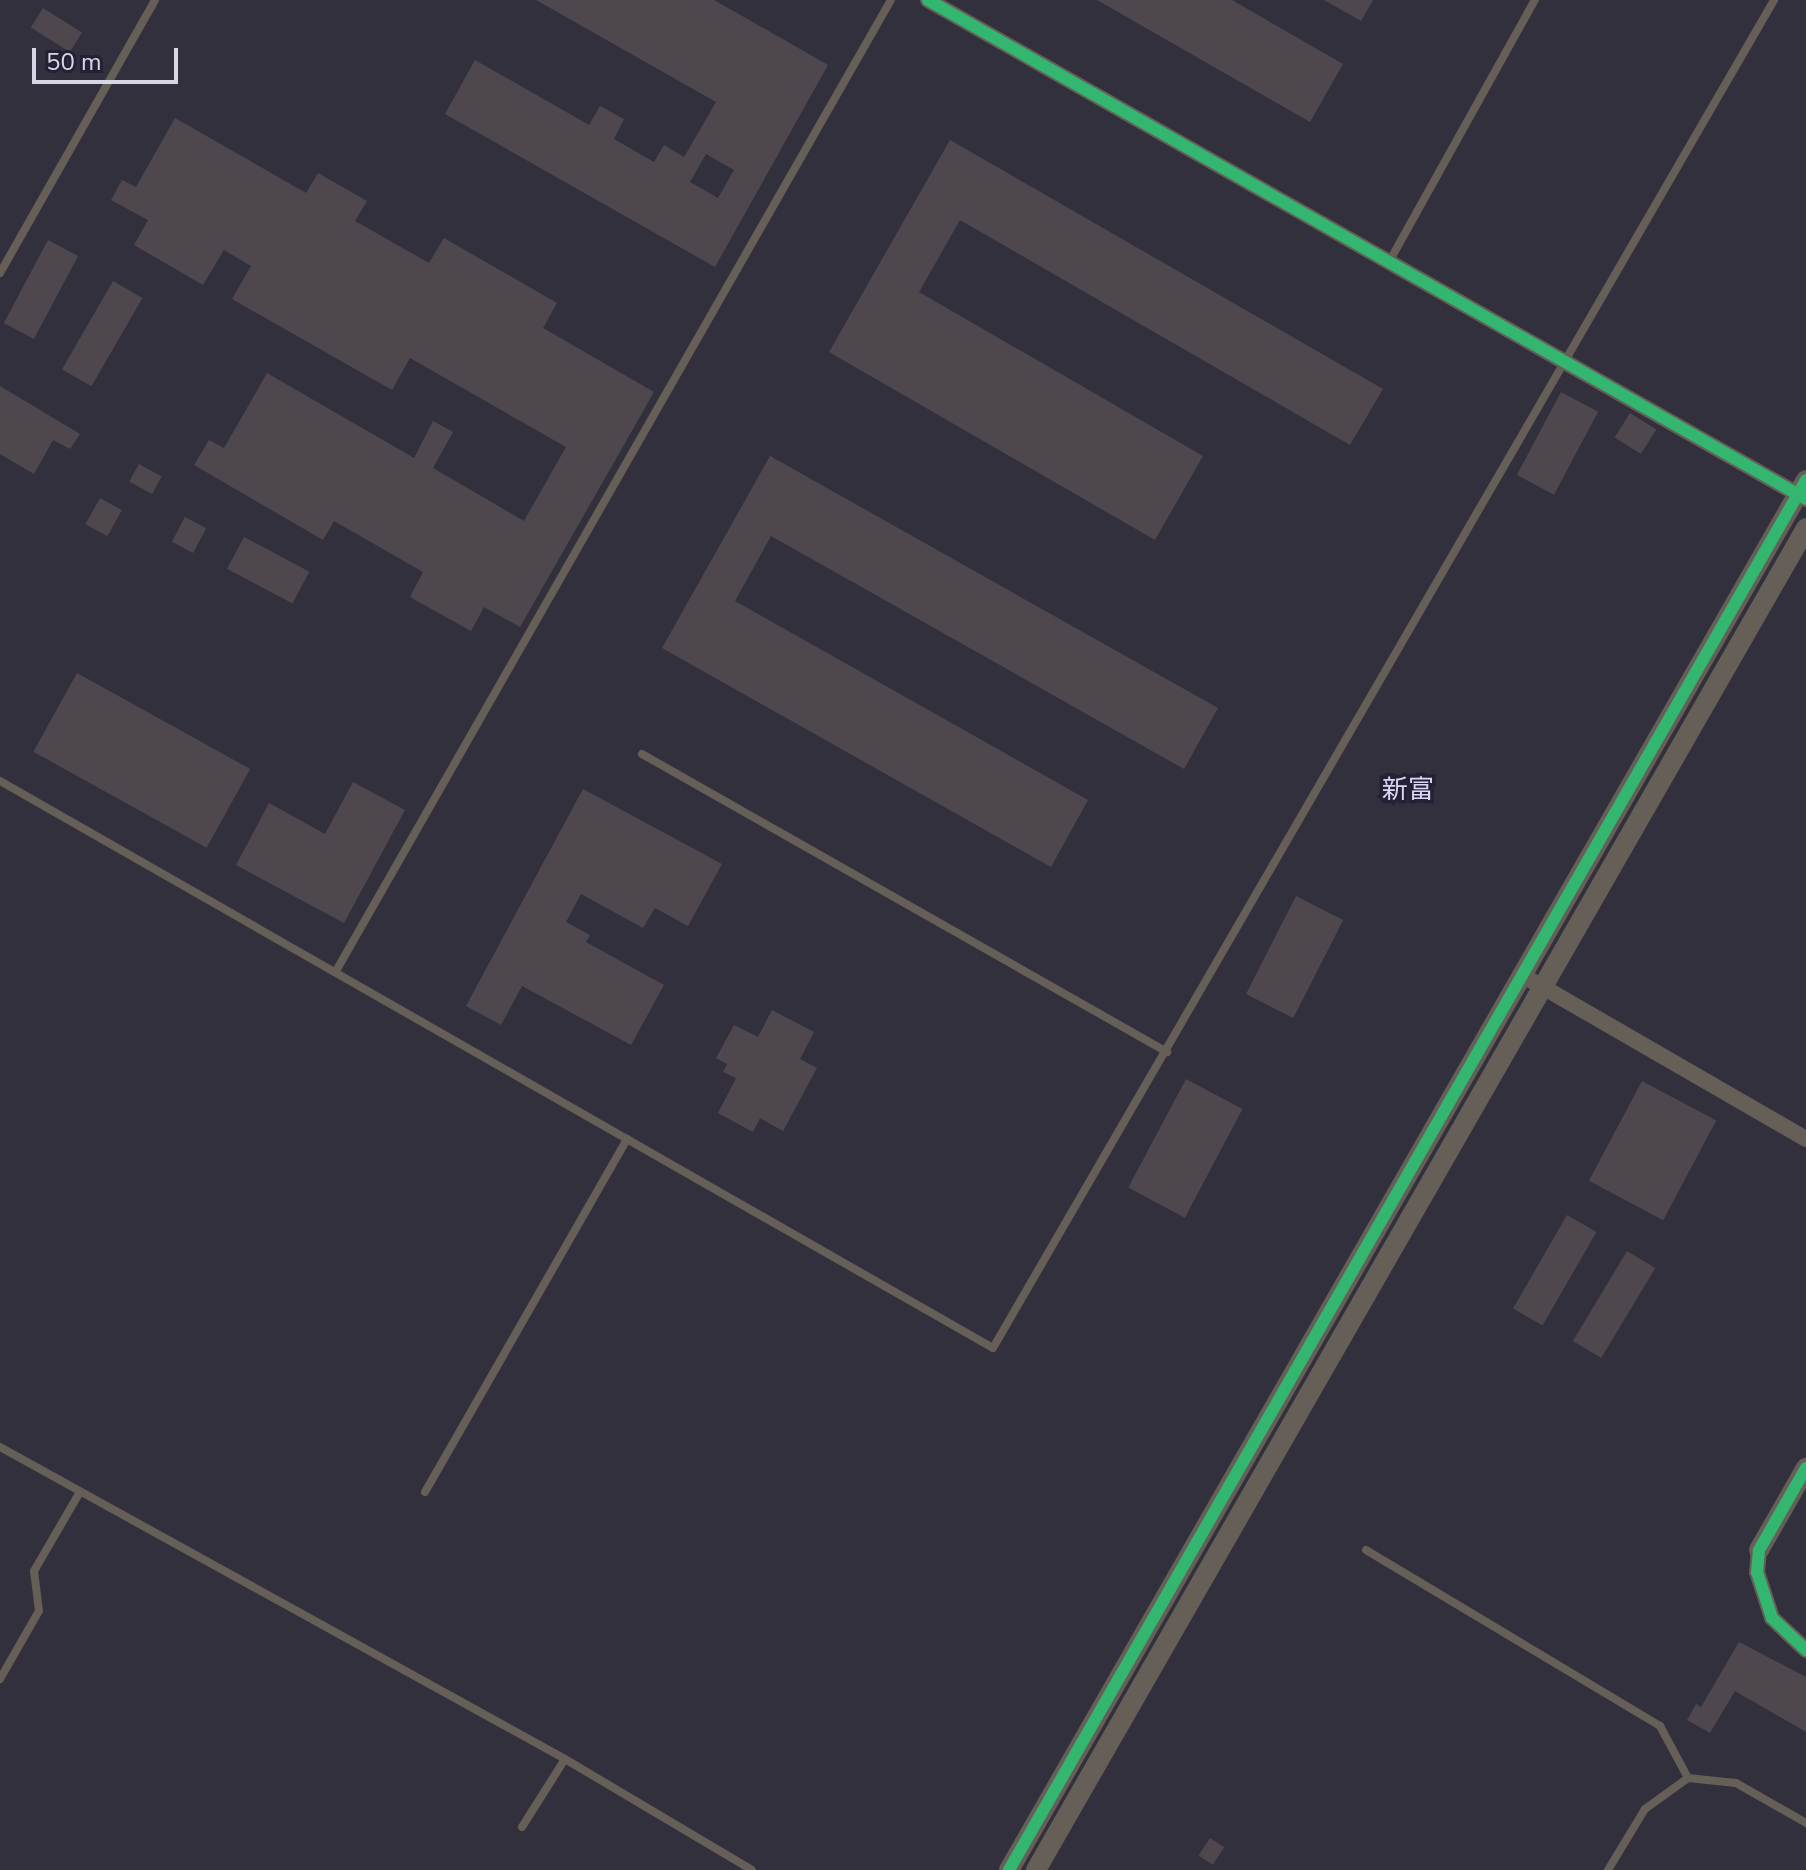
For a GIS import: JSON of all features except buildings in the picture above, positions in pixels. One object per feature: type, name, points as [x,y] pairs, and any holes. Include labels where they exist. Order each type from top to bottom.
[{"type":"street","points":[[928,0],[1565,362],[1803,491],[1009,1870]]},
{"type":"street","points":[[1036,1870],[1806,528]]},
{"type":"street","points":[[1522,975],[1806,1139]]},
{"type":"street","points":[[1806,1468],[1759,1550],[1757,1572],[1772,1618],[1806,1650]]},
{"type":"lane","points":[[0,273],[155,0]]},
{"type":"lane","points":[[336,971],[891,0]]},
{"type":"lane","points":[[1389,262],[1535,0]]},
{"type":"lane","points":[[0,781],[993,1348],[1774,0]]},
{"type":"lane","points":[[642,754],[1167,1052]]},
{"type":"lane","points":[[425,1492],[627,1139]]},
{"type":"lane","points":[[0,1447],[565,1759],[752,1870]]},
{"type":"lane","points":[[0,1679],[39,1611],[34,1571],[80,1492]]},
{"type":"lane","points":[[1366,1550],[1660,1726],[1688,1778]]},
{"type":"lane","points":[[522,1827],[565,1759]]},
{"type":"lane","points":[[1608,1870],[1645,1809],[1688,1778],[1736,1783],[1806,1823]]},
{"type":"cycle path","points":[[928,0],[1806,499]]},
{"type":"cycle path","points":[[1009,1870],[1806,480]]},
{"type":"cycle path","points":[[1806,1468],[1759,1550],[1757,1572],[1772,1618],[1806,1650]]},
{"type":"district","name":"新富","points":[[1408,790]]}]
